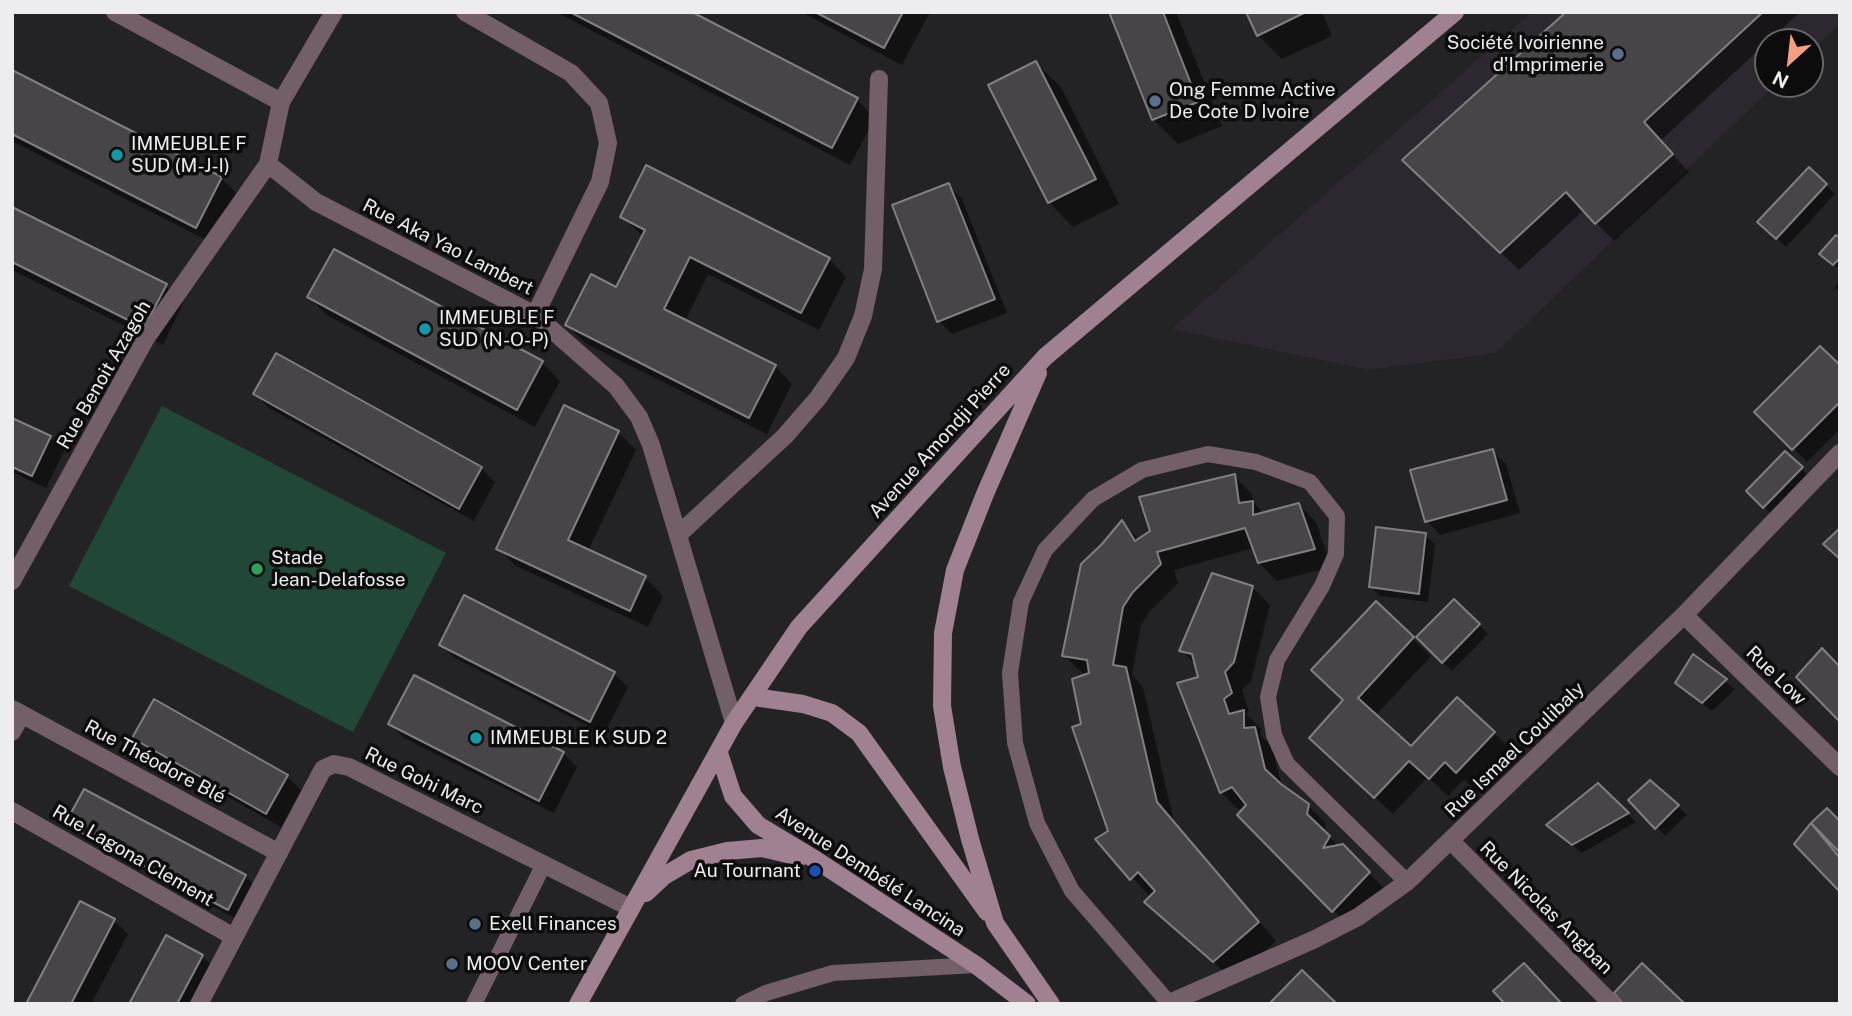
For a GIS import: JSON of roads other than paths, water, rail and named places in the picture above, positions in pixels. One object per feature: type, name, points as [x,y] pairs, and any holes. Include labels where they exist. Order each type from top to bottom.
[{"type":"street","points":[[115,12],[281,102]]},
{"type":"street","points":[[268,163],[281,102],[334,12]]},
{"type":"street","points":[[465,12],[571,73],[598,103],[608,143],[600,182],[535,315]]},
{"type":"street","name":"Avenue Amondji Pierre","points":[[578,1004],[734,723],[799,627],[1045,356],[1455,12]]},
{"type":"street","points":[[678,535],[785,436],[846,358],[863,316],[873,269],[879,79]]},
{"type":"street","name":"Rue Aka Yao Lambert","points":[[268,163],[316,202],[535,315],[615,386],[639,417],[651,445],[734,723]]},
{"type":"street","name":"Rue Benoit Azagoh","points":[[12,581],[146,338],[268,163]]},
{"type":"street","points":[[995,923],[952,767],[943,706],[943,633],[955,570],[1045,356]]},
{"type":"street","name":"Rue Ismael Coulibaly","points":[[1168,1003],[1313,940],[1358,917],[1407,883],[1684,615],[1840,453]]},
{"type":"street","name":"Rue Low","points":[[1684,615],[1840,767]]},
{"type":"street","name":"Avenue Dembélé Lancina","points":[[754,697],[803,704],[832,713],[859,733],[1051,1004]]},
{"type":"street","points":[[12,732],[17,711]]},
{"type":"street","name":"Rue Théodore Blé","points":[[17,711],[279,852]]},
{"type":"street","name":"Avenue Dembélé Lancina","points":[[719,753],[733,796],[758,825],[976,965],[1027,1004]]},
{"type":"street","name":"Rue Gohi Marc","points":[[199,1004],[323,769],[334,764],[349,767],[631,908]]},
{"type":"street","name":"Rue Lagona Clement","points":[[12,811],[234,937]]},
{"type":"street","name":"Rue Nicolas Angban","points":[[1451,841],[1612,1004]]},
{"type":"street","points":[[631,908],[664,876],[691,860],[727,851],[762,848],[816,860]]},
{"type":"lane","points":[[1168,1003],[1072,891],[1037,823],[1015,743],[1010,673],[1021,601],[1045,550],[1093,499],[1142,470],[1208,454],[1256,462],[1310,482],[1337,516],[1336,554],[1322,586],[1277,660],[1268,697],[1274,735],[1287,764],[1407,883]]},
{"type":"lane","points":[[474,1004],[544,864]]},
{"type":"lane","points":[[743,1004],[766,993],[833,973],[976,965]]},
{"type":"place","name":"Société Ivoirienne d'Imprimerie","points":[[1618,54]]},
{"type":"place","name":"Ong Femme Active De Cote D Ivoire","points":[[1155,101]]},
{"type":"place","name":"IMMEUBLE F SUD (M-J-I)","points":[[117,155]]},
{"type":"place","name":"IMMEUBLE F SUD (N-O-P)","points":[[425,329]]},
{"type":"place","name":"Stade Jean-Delafosse","points":[[257,569]]},
{"type":"place","name":"IMMEUBLE K SUD 2","points":[[476,738]]},
{"type":"place","name":"Au Tournant","points":[[815,871]]},
{"type":"place","name":"Exell Finances","points":[[475,924]]},
{"type":"place","name":"MOOV Center","points":[[452,964]]}]
